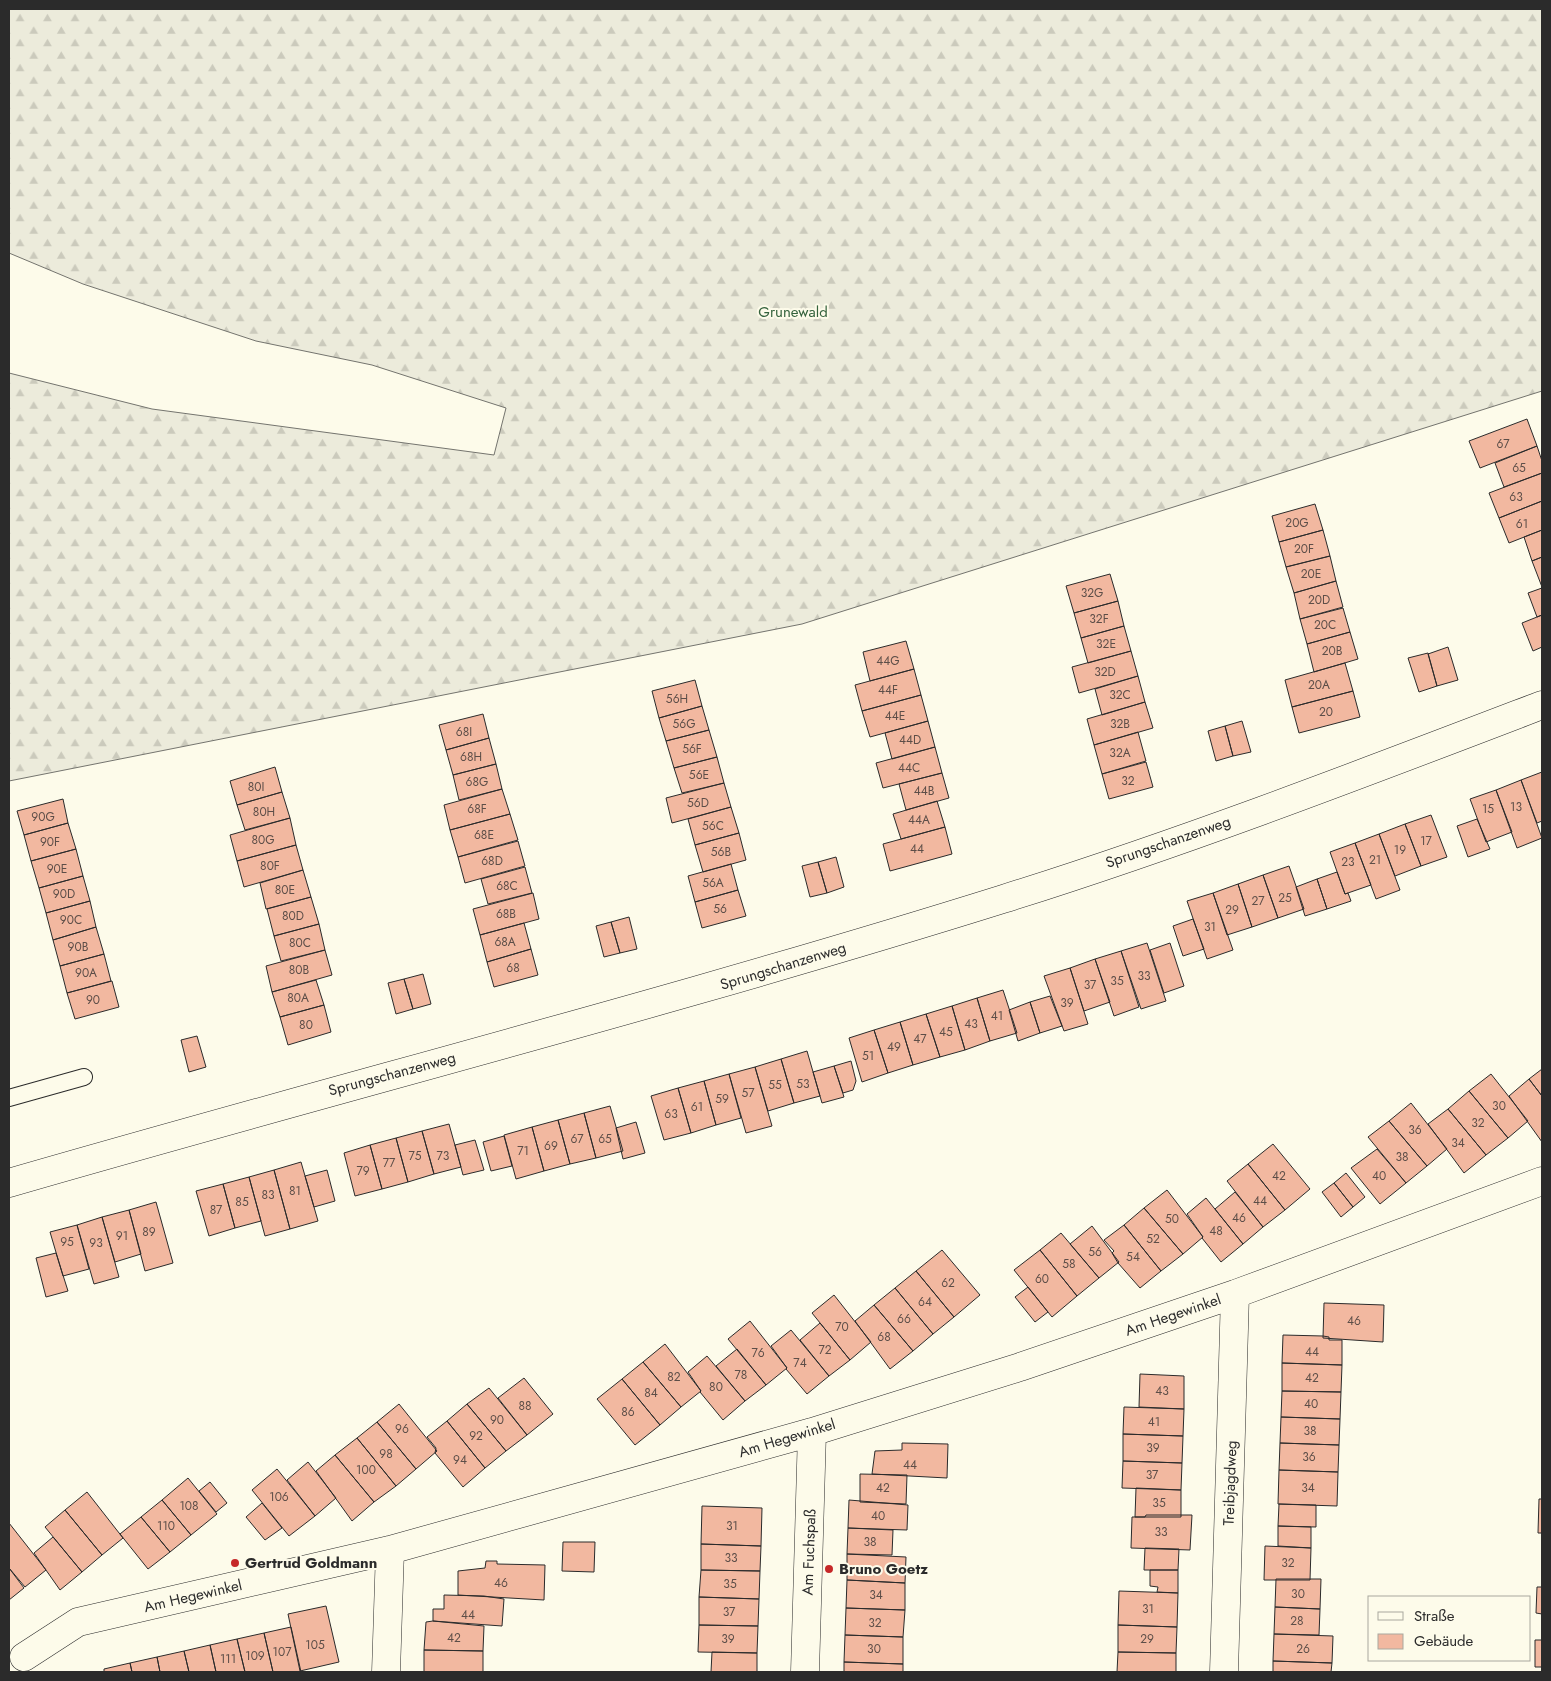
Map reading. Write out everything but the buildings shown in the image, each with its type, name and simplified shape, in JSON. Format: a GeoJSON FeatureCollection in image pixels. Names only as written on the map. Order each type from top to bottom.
{"type":"FeatureCollection","features":[{"type":"Feature","properties":{"kind":"street","name":"Sprungschanzenweg"},"geometry":{"type":"LineString","coordinates":[[9,1183],[230,1119],[714,987],[1006,898],[1310,794],[1542,705]]}},
{"type":"Feature","properties":{"kind":"street","name":"Am Hegewinkel"},"geometry":{"type":"LineString","coordinates":[[24,1657],[78,1622],[390,1550],[812,1432],[1020,1367],[1235,1294],[1542,1181]]}},
{"type":"Feature","properties":{"kind":"street","name":"Treibjagdweg"},"geometry":{"type":"LineString","coordinates":[[1224,1672],[1235,1294]]}},
{"type":"Feature","properties":{"kind":"street","name":"Am Fuchspaß"},"geometry":{"type":"LineString","coordinates":[[805,1672],[812,1432]]}},
{"type":"Feature","properties":{"kind":"street"},"geometry":{"type":"LineString","coordinates":[[386,1672],[390,1550]]}},
{"type":"Feature","properties":{"kind":"lane"},"geometry":{"type":"LineString","coordinates":[[9,1098],[84,1077]]}},
{"type":"Feature","properties":{"kind":"green space","name":"Grunewald"},"geometry":{"type":"Polygon","coordinates":[[[9,9],[1542,9],[1542,391],[802,624],[9,781],[9,373],[152,409],[494,455],[506,408],[372,365],[256,341],[83,284],[9,253],[9,9]]]}},
{"type":"Feature","properties":{"kind":"place","name":"Gertrud Goldmann"},"geometry":{"type":"Point","coordinates":[235,1563]}},
{"type":"Feature","properties":{"kind":"place","name":"Bruno Goetz"},"geometry":{"type":"Point","coordinates":[829,1569]}}]}
